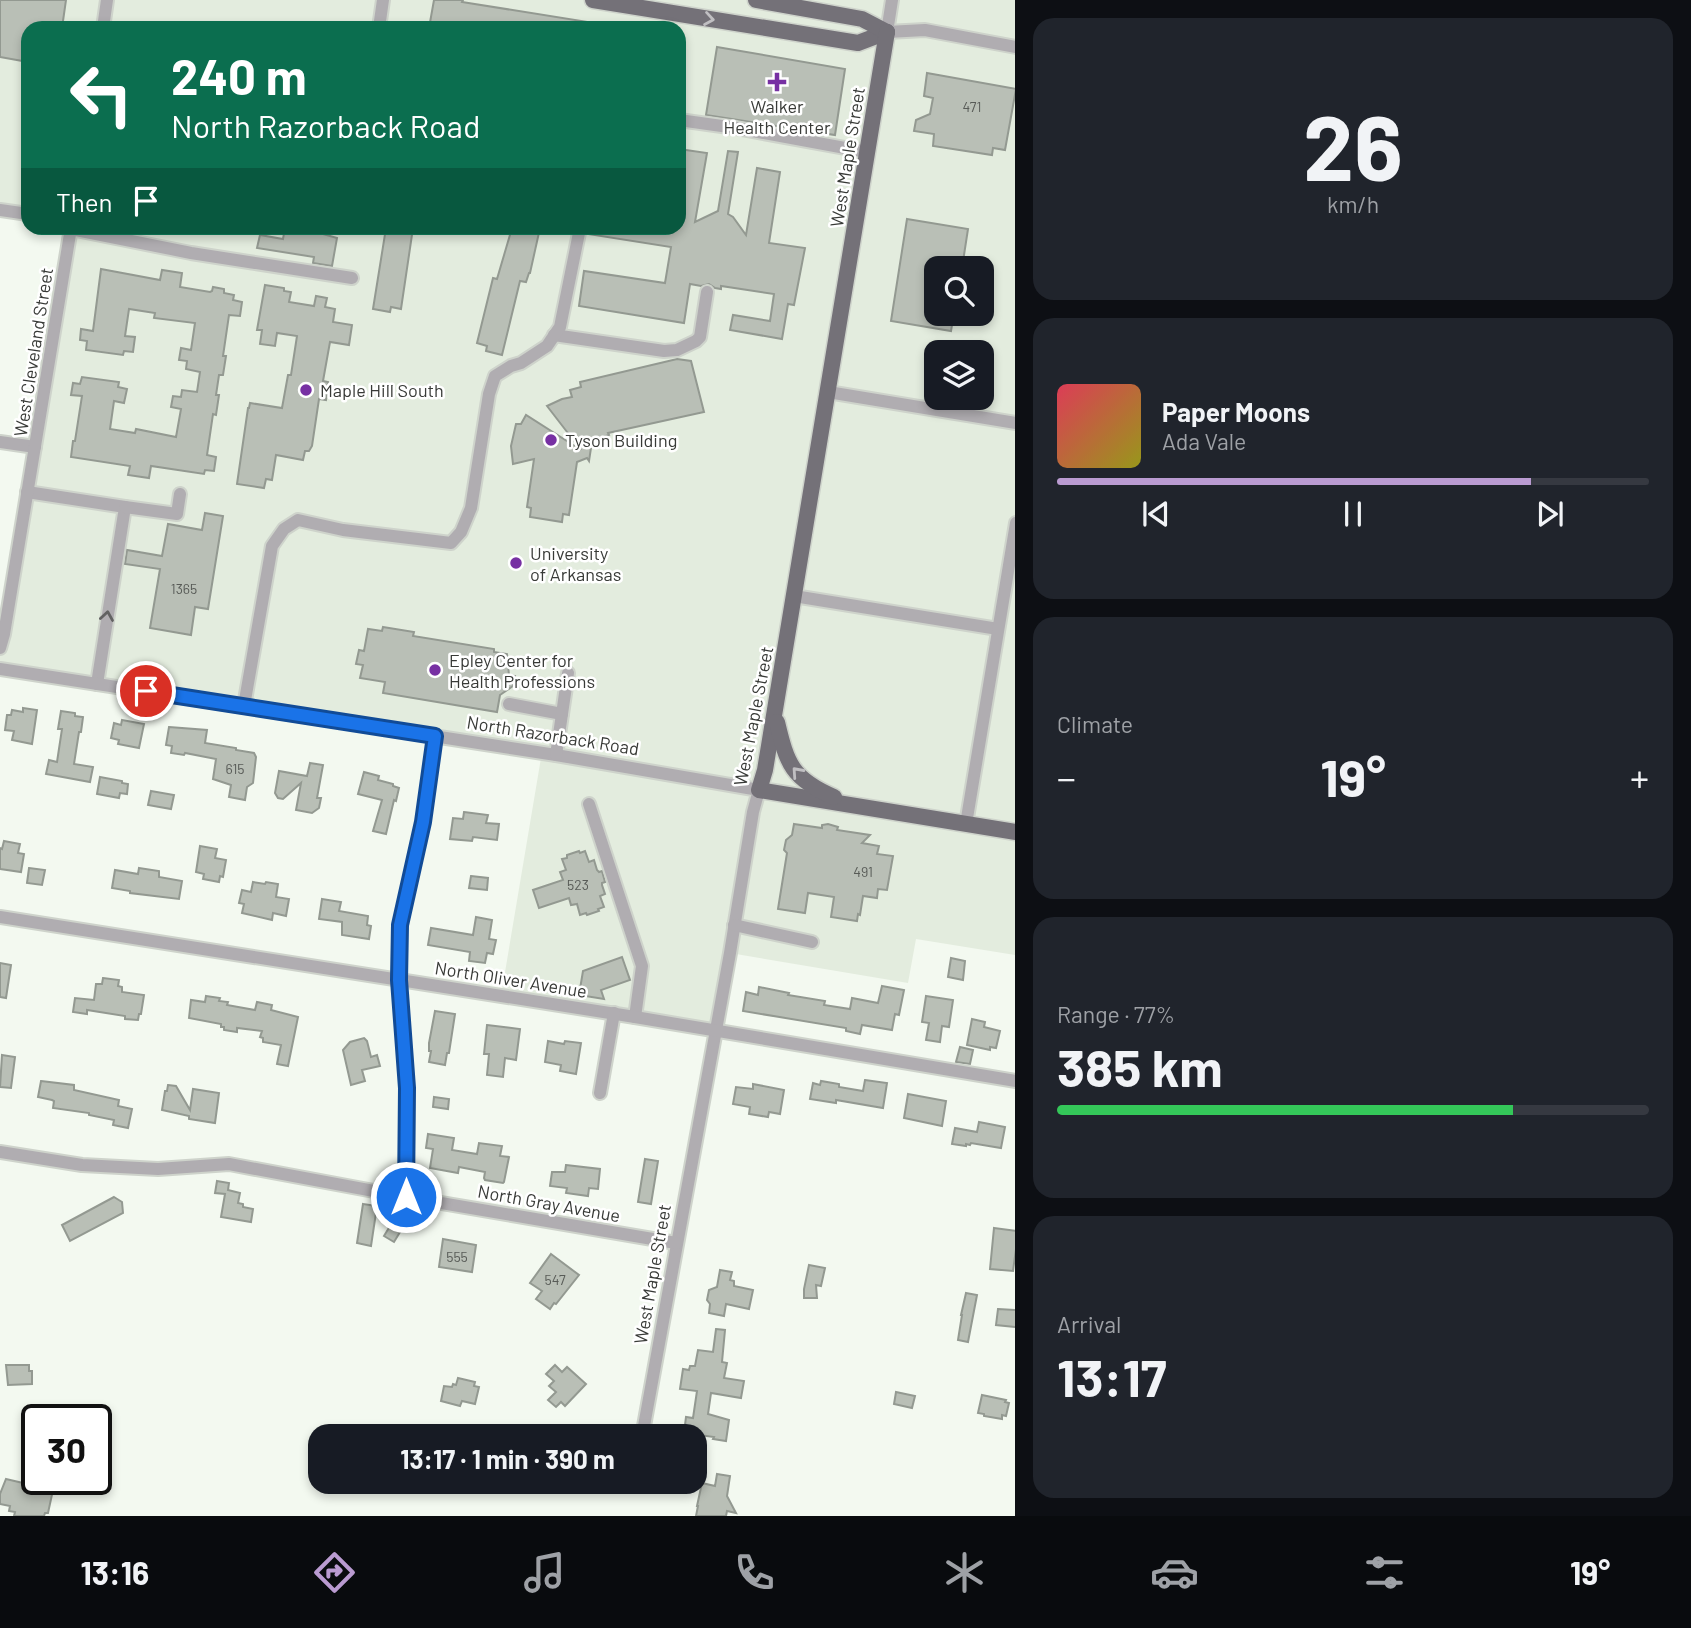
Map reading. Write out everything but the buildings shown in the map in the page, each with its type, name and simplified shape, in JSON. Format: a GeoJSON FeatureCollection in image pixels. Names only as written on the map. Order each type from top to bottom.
{"type":"FeatureCollection","features":[{"type":"Feature","properties":{"kind":"main road"},"geometry":{"type":"LineString","coordinates":[[593,0],[858,43],[887,32]]}},
{"type":"Feature","properties":{"kind":"main road"},"geometry":{"type":"LineString","coordinates":[[756,0],[862,19],[887,32]]}},
{"type":"Feature","properties":{"kind":"main road","name":"West Maple Street"},"geometry":{"type":"LineString","coordinates":[[760,790],[887,32]]}},
{"type":"Feature","properties":{"kind":"main road"},"geometry":{"type":"LineString","coordinates":[[775,712],[788,763],[803,779],[852,805]]}},
{"type":"Feature","properties":{"kind":"main road","name":"North Razorback Road"},"geometry":{"type":"LineString","coordinates":[[760,790],[1015,832]]}},
{"type":"Feature","properties":{"kind":"street"},"geometry":{"type":"LineString","coordinates":[[104,21],[107,0]]}},
{"type":"Feature","properties":{"kind":"street"},"geometry":{"type":"LineString","coordinates":[[380,21],[383,0]]}},
{"type":"Feature","properties":{"kind":"street","name":"West Maple Street"},"geometry":{"type":"LineString","coordinates":[[887,32],[892,0]]}},
{"type":"Feature","properties":{"kind":"street"},"geometry":{"type":"LineString","coordinates":[[887,32],[925,30],[1015,47]]}},
{"type":"Feature","properties":{"kind":"street"},"geometry":{"type":"LineString","coordinates":[[686,121],[867,152]]}},
{"type":"Feature","properties":{"kind":"street"},"geometry":{"type":"LineString","coordinates":[[0,210],[21,213]]}},
{"type":"Feature","properties":{"kind":"street","name":"West Cleveland Street"},"geometry":{"type":"LineString","coordinates":[[0,648],[70,235]]}},
{"type":"Feature","properties":{"kind":"street"},"geometry":{"type":"LineString","coordinates":[[105,235],[191,253],[352,278]]}},
{"type":"Feature","properties":{"kind":"street"},"geometry":{"type":"LineString","coordinates":[[244,706],[272,546],[284,529],[298,520],[342,530],[451,543],[461,532],[471,508],[489,394],[495,376],[547,346],[560,327],[579,235]]}},
{"type":"Feature","properties":{"kind":"street"},"geometry":{"type":"LineString","coordinates":[[554,335],[648,350],[677,350],[700,337],[707,292]]}},
{"type":"Feature","properties":{"kind":"street"},"geometry":{"type":"LineString","coordinates":[[828,391],[1015,423]]}},
{"type":"Feature","properties":{"kind":"street"},"geometry":{"type":"LineString","coordinates":[[0,442],[35,447]]}},
{"type":"Feature","properties":{"kind":"street"},"geometry":{"type":"LineString","coordinates":[[27,492],[177,514],[180,494]]}},
{"type":"Feature","properties":{"kind":"street"},"geometry":{"type":"LineString","coordinates":[[97,684],[125,507]]}},
{"type":"Feature","properties":{"kind":"street"},"geometry":{"type":"LineString","coordinates":[[966,824],[1015,529]]}},
{"type":"Feature","properties":{"kind":"street"},"geometry":{"type":"LineString","coordinates":[[794,596],[998,629]]}},
{"type":"Feature","properties":{"kind":"street","name":"North Razorback Road"},"geometry":{"type":"LineString","coordinates":[[0,669],[556,755],[760,790]]}},
{"type":"Feature","properties":{"kind":"street"},"geometry":{"type":"LineString","coordinates":[[556,755],[568,673]]}},
{"type":"Feature","properties":{"kind":"street"},"geometry":{"type":"LineString","coordinates":[[509,704],[562,714]]}},
{"type":"Feature","properties":{"kind":"street"},"geometry":{"type":"LineString","coordinates":[[406,1197],[407,1088],[399,980],[400,925],[423,822],[435,736]]}},
{"type":"Feature","properties":{"kind":"street","name":"West Maple Street"},"geometry":{"type":"LineString","coordinates":[[644,1424],[753,812],[760,790]]}},
{"type":"Feature","properties":{"kind":"street"},"geometry":{"type":"LineString","coordinates":[[589,804],[642,966],[635,1017]]}},
{"type":"Feature","properties":{"kind":"street","name":"North Oliver Avenue"},"geometry":{"type":"LineString","coordinates":[[0,917],[614,1013],[1015,1081]]}},
{"type":"Feature","properties":{"kind":"street"},"geometry":{"type":"LineString","coordinates":[[734,925],[812,942]]}},
{"type":"Feature","properties":{"kind":"street"},"geometry":{"type":"LineString","coordinates":[[600,1093],[614,1013]]}},
{"type":"Feature","properties":{"kind":"street","name":"North Gray Avenue"},"geometry":{"type":"LineString","coordinates":[[0,1152],[82,1165],[158,1169],[229,1164],[676,1243]]}},
{"type":"Feature","properties":{"kind":"shaded area","name":"University of Arkansas"},"geometry":{"type":"Polygon","coordinates":[[[0,0],[1015,0],[1015,955],[916,939],[908,983],[730,953],[716,1030],[501,996],[542,752],[0,669],[0,648],[70,235],[686,235],[686,21],[21,21],[21,213],[0,210],[0,0]]]}},
{"type":"Feature","properties":{"kind":"place","name":"Walker Health Center"},"geometry":{"type":"Point","coordinates":[777,82]}},
{"type":"Feature","properties":{"kind":"place","name":"Maple Hill South"},"geometry":{"type":"Point","coordinates":[306,390]}},
{"type":"Feature","properties":{"kind":"place","name":"Tyson Building"},"geometry":{"type":"Point","coordinates":[551,440]}},
{"type":"Feature","properties":{"kind":"place","name":"University of Arkansas"},"geometry":{"type":"Point","coordinates":[516,563]}},
{"type":"Feature","properties":{"kind":"place","name":"Epley Center for Health Professions"},"geometry":{"type":"Point","coordinates":[435,670]}},
{"type":"Feature","properties":{"kind":"route"},"geometry":{"type":"LineString","coordinates":[[146,691],[435,736],[423,822],[400,925],[399,980],[407,1088],[406,1197]]}}]}
